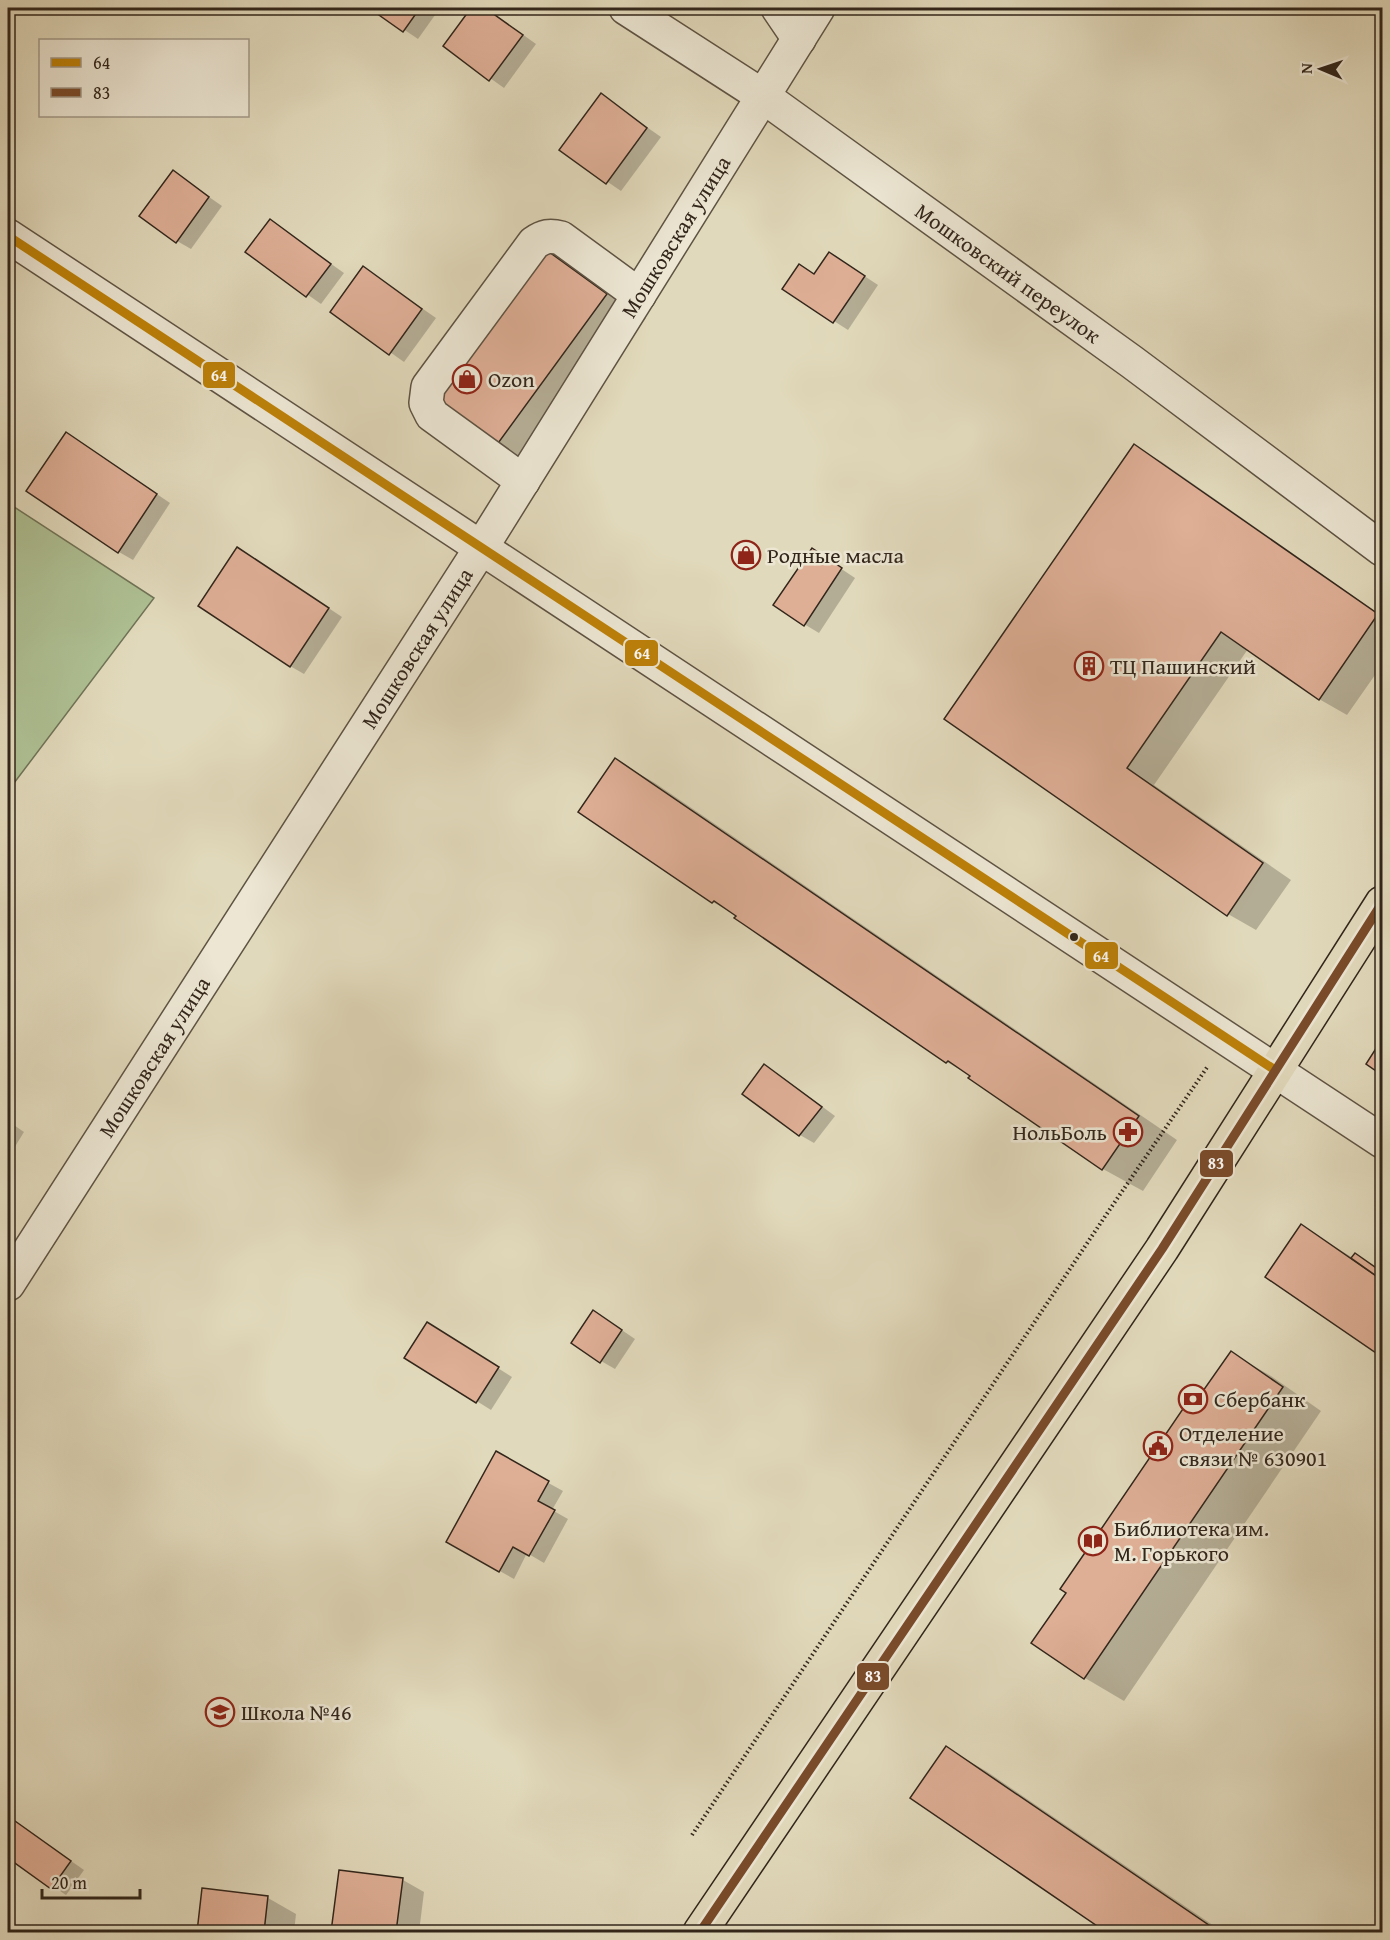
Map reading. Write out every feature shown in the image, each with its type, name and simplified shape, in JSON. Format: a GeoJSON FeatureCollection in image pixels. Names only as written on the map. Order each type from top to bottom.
{"type":"FeatureCollection","features":[{"type":"Feature","properties":{"kind":"main road"},"geometry":{"type":"LineString","coordinates":[[700,1932],[1155,1259],[1383,903]]}},
{"type":"Feature","properties":{"kind":"street","name":"Мошковский переулок"},"geometry":{"type":"LineString","coordinates":[[626,8],[764,97],[1122,355],[1383,549]]}},
{"type":"Feature","properties":{"kind":"street"},"geometry":{"type":"LineString","coordinates":[[778,8],[799,39]]}},
{"type":"Feature","properties":{"kind":"street","name":"Мошковская улица"},"geometry":{"type":"LineString","coordinates":[[8,1284],[523,482],[818,8]]}},
{"type":"Feature","properties":{"kind":"street"},"geometry":{"type":"LineString","coordinates":[[523,482],[432,415],[426,403],[428,387],[534,243],[543,237],[550,235],[561,238],[639,295]]}},
{"type":"Feature","properties":{"kind":"street"},"geometry":{"type":"LineString","coordinates":[[8,236],[1383,1141]]}},
{"type":"Feature","properties":{"kind":"path"},"geometry":{"type":"LineString","coordinates":[[692,1835],[1108,1212],[1227,1038]]}},
{"type":"Feature","properties":{"kind":"green space"},"geometry":{"type":"Polygon","coordinates":[[[8,503],[154,598],[8,791],[8,503]]]}},
{"type":"Feature","properties":{"kind":"building"},"geometry":{"type":"Polygon","coordinates":[[[369,8],[420,8],[403,32],[369,8]]]}},
{"type":"Feature","properties":{"kind":"building"},"geometry":{"type":"Polygon","coordinates":[[[471,8],[485,8],[523,35],[489,81],[443,46],[471,8]]]}},
{"type":"Feature","properties":{"kind":"building"},"geometry":{"type":"Polygon","coordinates":[[[601,93],[647,128],[606,184],[559,150],[601,93]]]}},
{"type":"Feature","properties":{"kind":"building"},"geometry":{"type":"Polygon","coordinates":[[[173,170],[209,197],[176,243],[139,216],[173,170]]]}},
{"type":"Feature","properties":{"kind":"building"},"geometry":{"type":"Polygon","coordinates":[[[270,219],[331,264],[306,297],[245,252],[270,219]]]}},
{"type":"Feature","properties":{"kind":"building"},"geometry":{"type":"Polygon","coordinates":[[[545,249],[607,294],[496,446],[434,400],[545,249]]]}},
{"type":"Feature","properties":{"kind":"building"},"geometry":{"type":"Polygon","coordinates":[[[829,252],[865,276],[833,323],[782,289],[799,264],[814,274],[829,252]]]}},
{"type":"Feature","properties":{"kind":"building"},"geometry":{"type":"Polygon","coordinates":[[[363,266],[422,309],[389,355],[330,312],[363,266]]]}},
{"type":"Feature","properties":{"kind":"building"},"geometry":{"type":"Polygon","coordinates":[[[66,432],[157,494],[118,553],[26,491],[66,432]]]}},
{"type":"Feature","properties":{"kind":"building","name":"ТЦ Пашинский"},"geometry":{"type":"Polygon","coordinates":[[[1134,444],[1378,614],[1319,700],[1221,632],[1127,768],[1263,863],[1227,916],[944,719],[1134,444]]]}},
{"type":"Feature","properties":{"kind":"building"},"geometry":{"type":"Polygon","coordinates":[[[237,547],[329,608],[290,667],[198,606],[237,547]]]}},
{"type":"Feature","properties":{"kind":"building"},"geometry":{"type":"Polygon","coordinates":[[[812,548],[842,568],[804,626],[773,605],[812,548]]]}},
{"type":"Feature","properties":{"kind":"building"},"geometry":{"type":"Polygon","coordinates":[[[615,758],[1139,1116],[1102,1170],[968,1078],[970,1076],[948,1061],[946,1063],[734,918],[736,916],[714,901],[712,903],[578,812],[615,758]]]}},
{"type":"Feature","properties":{"kind":"building"},"geometry":{"type":"Polygon","coordinates":[[[1382,1039],[1382,1075],[1366,1064],[1382,1039]]]}},
{"type":"Feature","properties":{"kind":"building"},"geometry":{"type":"Polygon","coordinates":[[[764,1064],[822,1107],[799,1136],[742,1094],[764,1064]]]}},
{"type":"Feature","properties":{"kind":"building"},"geometry":{"type":"Polygon","coordinates":[[[1301,1224],[1382,1280],[1382,1357],[1265,1277],[1301,1224]]]}},
{"type":"Feature","properties":{"kind":"building"},"geometry":{"type":"Polygon","coordinates":[[[1355,1253],[1382,1272],[1382,1280],[1351,1258],[1355,1253]]]}},
{"type":"Feature","properties":{"kind":"building"},"geometry":{"type":"Polygon","coordinates":[[[593,1310],[622,1330],[600,1363],[571,1343],[593,1310]]]}},
{"type":"Feature","properties":{"kind":"building"},"geometry":{"type":"Polygon","coordinates":[[[427,1322],[499,1367],[476,1403],[404,1358],[427,1322]]]}},
{"type":"Feature","properties":{"kind":"building"},"geometry":{"type":"Polygon","coordinates":[[[1231,1351],[1283,1387],[1084,1679],[1031,1643],[1066,1593],[1060,1589],[1191,1397],[1196,1401],[1231,1351]]]}},
{"type":"Feature","properties":{"kind":"building"},"geometry":{"type":"Polygon","coordinates":[[[496,1451],[549,1481],[538,1501],[555,1510],[529,1556],[513,1547],[499,1572],[446,1542],[496,1451]]]}},
{"type":"Feature","properties":{"kind":"building"},"geometry":{"type":"Polygon","coordinates":[[[946,1746],[1219,1932],[1106,1932],[910,1798],[946,1746]]]}},
{"type":"Feature","properties":{"kind":"building"},"geometry":{"type":"Polygon","coordinates":[[[8,1816],[71,1861],[51,1889],[8,1858],[8,1816]]]}},
{"type":"Feature","properties":{"kind":"building"},"geometry":{"type":"Polygon","coordinates":[[[339,1870],[403,1878],[396,1932],[331,1932],[339,1870]]]}},
{"type":"Feature","properties":{"kind":"building"},"geometry":{"type":"Polygon","coordinates":[[[202,1888],[268,1896],[264,1932],[197,1932],[202,1888]]]}},
{"type":"Feature","properties":{"kind":"transit line","name":"64"},"geometry":{"type":"LineString","coordinates":[[8,236],[1275,1070]]}},
{"type":"Feature","properties":{"kind":"transit line","name":"83"},"geometry":{"type":"LineString","coordinates":[[700,1932],[1162,1249],[1382,903]]}},
{"type":"Feature","properties":{"kind":"place","name":"Ozon"},"geometry":{"type":"Point","coordinates":[467,379]}},
{"type":"Feature","properties":{"kind":"place","name":"Родные масла"},"geometry":{"type":"Point","coordinates":[746,555]}},
{"type":"Feature","properties":{"kind":"place","name":"ТЦ Пашинский"},"geometry":{"type":"Point","coordinates":[1089,666]}},
{"type":"Feature","properties":{"kind":"place","name":"НольБоль"},"geometry":{"type":"Point","coordinates":[1128,1132]}},
{"type":"Feature","properties":{"kind":"place","name":"Сбербанк"},"geometry":{"type":"Point","coordinates":[1193,1399]}},
{"type":"Feature","properties":{"kind":"place","name":"Отделение связи № 630901"},"geometry":{"type":"Point","coordinates":[1158,1446]}},
{"type":"Feature","properties":{"kind":"place","name":"Библиотека им. М. Горького"},"geometry":{"type":"Point","coordinates":[1093,1541]}},
{"type":"Feature","properties":{"kind":"place","name":"Школа №46"},"geometry":{"type":"Point","coordinates":[220,1712]}}]}
